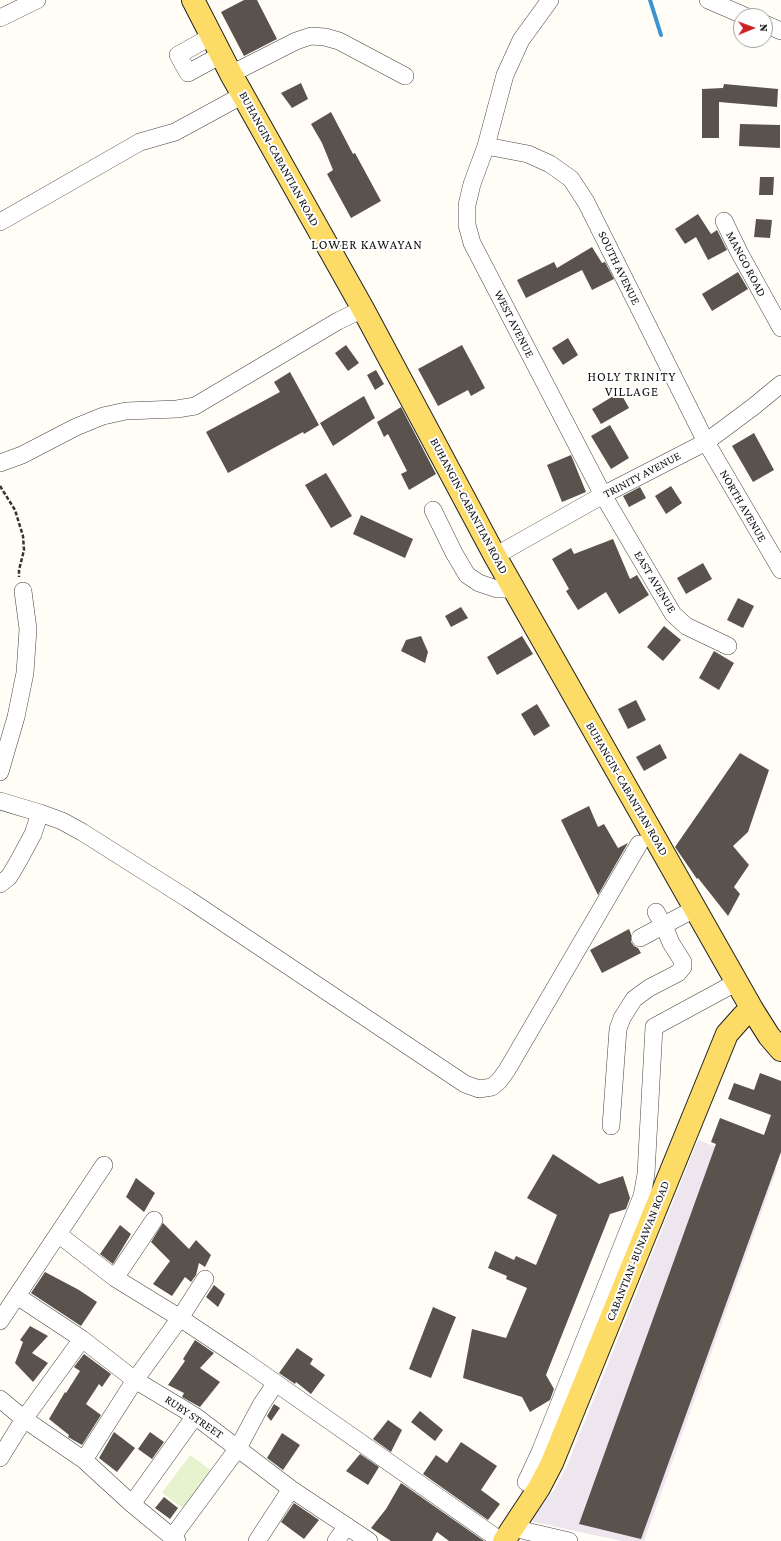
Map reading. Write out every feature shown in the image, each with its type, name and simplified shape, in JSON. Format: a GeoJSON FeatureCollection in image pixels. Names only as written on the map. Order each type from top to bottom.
{"type":"FeatureCollection","features":[{"type":"Feature","properties":{"kind":"main road","name":"BUHANGIN-CABANTIAN ROAD"},"geometry":{"type":"LineString","coordinates":[[199,2],[216,46],[363,309],[495,556],[752,1009]]}},
{"type":"Feature","properties":{"kind":"main road"},"geometry":{"type":"LineString","coordinates":[[752,1009],[769,1036],[781,1050]]}},
{"type":"Feature","properties":{"kind":"main road","name":"CABANTIAN-BUNAWAN ROAD"},"geometry":{"type":"LineString","coordinates":[[506,1537],[538,1488],[554,1457],[724,1041],[734,1024],[752,1009]]}},
{"type":"Feature","properties":{"kind":"street"},"geometry":{"type":"LineString","coordinates":[[0,18],[37,0]]}},
{"type":"Feature","properties":{"kind":"street","name":"WEST AVENUE"},"geometry":{"type":"LineString","coordinates":[[550,0],[521,40],[506,76],[486,146],[472,184],[467,205],[467,225],[472,243],[603,495]]}},
{"type":"Feature","properties":{"kind":"street"},"geometry":{"type":"LineString","coordinates":[[708,0],[733,11]]}},
{"type":"Feature","properties":{"kind":"street"},"geometry":{"type":"LineString","coordinates":[[231,74],[296,41],[311,36],[325,37],[339,41],[404,76]]}},
{"type":"Feature","properties":{"kind":"street"},"geometry":{"type":"LineString","coordinates":[[0,222],[140,142],[175,132],[243,95]]}},
{"type":"Feature","properties":{"kind":"street","name":"SOUTH AVENUE"},"geometry":{"type":"LineString","coordinates":[[486,146],[528,154],[550,164],[571,179],[586,202],[706,442]]}},
{"type":"Feature","properties":{"kind":"street","name":"MANGO ROAD"},"geometry":{"type":"LineString","coordinates":[[724,221],[738,252],[781,328]]}},
{"type":"Feature","properties":{"kind":"street"},"geometry":{"type":"LineString","coordinates":[[0,463],[22,455],[76,427],[103,416],[126,411],[177,409],[195,406],[338,321],[363,309]]}},
{"type":"Feature","properties":{"kind":"street","name":"TRINITY AVENUE"},"geometry":{"type":"LineString","coordinates":[[495,556],[603,495],[706,442],[753,408],[781,385]]}},
{"type":"Feature","properties":{"kind":"street","name":"NORTH AVENUE"},"geometry":{"type":"LineString","coordinates":[[706,442],[781,570]]}},
{"type":"Feature","properties":{"kind":"street","name":"EAST AVENUE"},"geometry":{"type":"LineString","coordinates":[[603,495],[673,614],[686,626],[728,646]]}},
{"type":"Feature","properties":{"kind":"street"},"geometry":{"type":"LineString","coordinates":[[434,510],[454,553],[468,575],[479,583],[497,590],[514,589]]}},
{"type":"Feature","properties":{"kind":"street"},"geometry":{"type":"LineString","coordinates":[[0,772],[16,717],[25,673],[28,629],[23,591]]}},
{"type":"Feature","properties":{"kind":"street"},"geometry":{"type":"LineString","coordinates":[[0,801],[40,813],[82,832],[215,917],[465,1084],[479,1089],[492,1087],[503,1076],[639,844]]}},
{"type":"Feature","properties":{"kind":"street"},"geometry":{"type":"LineString","coordinates":[[0,884],[9,877],[19,860],[33,834],[40,813]]}},
{"type":"Feature","properties":{"kind":"street"},"geometry":{"type":"LineString","coordinates":[[640,938],[660,919],[696,908]]}},
{"type":"Feature","properties":{"kind":"street"},"geometry":{"type":"LineString","coordinates":[[611,1126],[618,1028],[622,1018],[634,999],[649,988],[678,973],[683,968],[683,962],[671,943],[660,919]]}},
{"type":"Feature","properties":{"kind":"street"},"geometry":{"type":"LineString","coordinates":[[538,1488],[526,1482],[546,1438],[644,1190],[654,1027],[737,982]]}},
{"type":"Feature","properties":{"kind":"street"},"geometry":{"type":"LineString","coordinates":[[0,1320],[104,1165]]}},
{"type":"Feature","properties":{"kind":"street"},"geometry":{"type":"LineString","coordinates":[[116,1278],[154,1220]]}},
{"type":"Feature","properties":{"kind":"street"},"geometry":{"type":"LineString","coordinates":[[58,1234],[116,1278],[180,1318],[275,1384],[506,1537],[569,1541]]}},
{"type":"Feature","properties":{"kind":"street"},"geometry":{"type":"LineString","coordinates":[[84,1460],[135,1380],[180,1318],[205,1279]]}},
{"type":"Feature","properties":{"kind":"street","name":"RUBY STREET"},"geometry":{"type":"LineString","coordinates":[[17,1296],[82,1339],[135,1380],[195,1416],[291,1489],[369,1541]]}},
{"type":"Feature","properties":{"kind":"street"},"geometry":{"type":"LineString","coordinates":[[0,1458],[24,1419],[82,1339]]}},
{"type":"Feature","properties":{"kind":"street"},"geometry":{"type":"LineString","coordinates":[[0,1399],[24,1419],[84,1460],[132,1504],[175,1538],[238,1448],[261,1405],[275,1384]]}},
{"type":"Feature","properties":{"kind":"street"},"geometry":{"type":"LineString","coordinates":[[132,1504],[195,1416]]}},
{"type":"Feature","properties":{"kind":"street"},"geometry":{"type":"LineString","coordinates":[[257,1541],[291,1489]]}},
{"type":"Feature","properties":{"kind":"street"},"geometry":{"type":"LineString","coordinates":[[336,1541],[347,1526]]}},
{"type":"Feature","properties":{"kind":"path"},"geometry":{"type":"LineString","coordinates":[[0,486],[15,510],[23,536],[24,550],[19,576],[23,591]]}},
{"type":"Feature","properties":{"kind":"shaded area"},"geometry":{"type":"Polygon","coordinates":[[[698,1140],[777,1169],[644,1541],[622,1541],[529,1521],[554,1490],[566,1468],[698,1140]]]}},
{"type":"Feature","properties":{"kind":"green space"},"geometry":{"type":"Polygon","coordinates":[[[190,1455],[212,1471],[184,1509],[162,1493],[190,1455]]]}},
{"type":"Feature","properties":{"kind":"building"},"geometry":{"type":"Polygon","coordinates":[[[244,0],[257,0],[277,39],[244,56],[221,12],[244,0]]]}},
{"type":"Feature","properties":{"kind":"building"},"geometry":{"type":"Polygon","coordinates":[[[301,83],[308,99],[292,108],[281,93],[301,83]]]}},
{"type":"Feature","properties":{"kind":"building"},"geometry":{"type":"Polygon","coordinates":[[[724,84],[778,89],[777,107],[719,102],[719,138],[702,138],[702,89],[723,88],[724,84]]]}},
{"type":"Feature","properties":{"kind":"building"},"geometry":{"type":"Polygon","coordinates":[[[331,112],[353,154],[355,153],[381,201],[351,218],[327,174],[333,170],[322,143],[311,124],[331,112]]]}},
{"type":"Feature","properties":{"kind":"building"},"geometry":{"type":"Polygon","coordinates":[[[740,124],[780,125],[780,148],[739,146],[740,124]]]}},
{"type":"Feature","properties":{"kind":"building"},"geometry":{"type":"Polygon","coordinates":[[[760,177],[774,177],[773,195],[759,195],[760,177]]]}},
{"type":"Feature","properties":{"kind":"building"},"geometry":{"type":"Polygon","coordinates":[[[698,214],[711,234],[717,230],[727,250],[708,260],[696,237],[685,244],[675,229],[698,214]]]}},
{"type":"Feature","properties":{"kind":"building"},"geometry":{"type":"Polygon","coordinates":[[[756,219],[772,220],[770,238],[754,237],[756,219]]]}},
{"type":"Feature","properties":{"kind":"building"},"geometry":{"type":"Polygon","coordinates":[[[592,247],[602,263],[605,262],[614,279],[592,290],[582,270],[526,298],[517,280],[554,262],[557,268],[592,247]]]}},
{"type":"Feature","properties":{"kind":"building"},"geometry":{"type":"Polygon","coordinates":[[[738,272],[748,289],[712,311],[702,294],[738,272]]]}},
{"type":"Feature","properties":{"kind":"building"},"geometry":{"type":"Polygon","coordinates":[[[568,338],[578,355],[563,365],[552,348],[568,338]]]}},
{"type":"Feature","properties":{"kind":"building"},"geometry":{"type":"Polygon","coordinates":[[[346,345],[359,363],[348,371],[335,353],[346,345]]]}},
{"type":"Feature","properties":{"kind":"building"},"geometry":{"type":"Polygon","coordinates":[[[462,345],[485,388],[471,396],[468,390],[438,406],[418,369],[462,345]]]}},
{"type":"Feature","properties":{"kind":"building"},"geometry":{"type":"Polygon","coordinates":[[[376,370],[384,384],[375,390],[367,375],[376,370]]]}},
{"type":"Feature","properties":{"kind":"building"},"geometry":{"type":"Polygon","coordinates":[[[290,372],[319,425],[304,434],[303,432],[228,473],[206,432],[280,392],[274,382],[290,372]]]}},
{"type":"Feature","properties":{"kind":"building"},"geometry":{"type":"Polygon","coordinates":[[[620,392],[629,408],[601,424],[592,409],[620,392]]]}},
{"type":"Feature","properties":{"kind":"building"},"geometry":{"type":"Polygon","coordinates":[[[364,396],[375,418],[333,446],[320,423],[364,396]]]}},
{"type":"Feature","properties":{"kind":"building"},"geometry":{"type":"Polygon","coordinates":[[[401,407],[436,474],[409,490],[401,474],[407,471],[388,434],[384,437],[377,422],[401,407]]]}},
{"type":"Feature","properties":{"kind":"building"},"geometry":{"type":"Polygon","coordinates":[[[610,425],[629,458],[611,469],[591,436],[610,425]]]}},
{"type":"Feature","properties":{"kind":"building"},"geometry":{"type":"Polygon","coordinates":[[[754,433],[774,470],[753,482],[732,446],[754,433]]]}},
{"type":"Feature","properties":{"kind":"building"},"geometry":{"type":"Polygon","coordinates":[[[571,455],[586,492],[562,502],[547,465],[571,455]]]}},
{"type":"Feature","properties":{"kind":"building"},"geometry":{"type":"Polygon","coordinates":[[[326,473],[352,516],[331,528],[305,485],[326,473]]]}},
{"type":"Feature","properties":{"kind":"building"},"geometry":{"type":"Polygon","coordinates":[[[671,486],[682,503],[666,514],[655,496],[671,486]]]}},
{"type":"Feature","properties":{"kind":"building"},"geometry":{"type":"Polygon","coordinates":[[[640,487],[646,498],[629,507],[623,496],[640,487]]]}},
{"type":"Feature","properties":{"kind":"building"},"geometry":{"type":"Polygon","coordinates":[[[361,515],[413,539],[405,558],[353,534],[361,515]]]}},
{"type":"Feature","properties":{"kind":"building"},"geometry":{"type":"Polygon","coordinates":[[[613,539],[630,579],[637,575],[649,595],[619,614],[606,592],[578,610],[566,591],[569,589],[552,559],[571,548],[574,554],[613,539]]]}},
{"type":"Feature","properties":{"kind":"building"},"geometry":{"type":"Polygon","coordinates":[[[703,563],[712,579],[686,594],[677,578],[703,563]]]}},
{"type":"Feature","properties":{"kind":"building"},"geometry":{"type":"Polygon","coordinates":[[[738,598],[754,606],[743,628],[727,620],[738,598]]]}},
{"type":"Feature","properties":{"kind":"building"},"geometry":{"type":"Polygon","coordinates":[[[461,607],[468,618],[451,627],[445,616],[461,607]]]}},
{"type":"Feature","properties":{"kind":"building"},"geometry":{"type":"Polygon","coordinates":[[[664,626],[681,640],[663,661],[647,647],[664,626]]]}},
{"type":"Feature","properties":{"kind":"building"},"geometry":{"type":"Polygon","coordinates":[[[421,636],[428,652],[425,663],[401,651],[406,640],[421,636]]]}},
{"type":"Feature","properties":{"kind":"building"},"geometry":{"type":"Polygon","coordinates":[[[522,636],[533,654],[497,675],[487,657],[522,636]]]}},
{"type":"Feature","properties":{"kind":"building"},"geometry":{"type":"Polygon","coordinates":[[[714,651],[734,663],[719,690],[699,678],[714,651]]]}},
{"type":"Feature","properties":{"kind":"building"},"geometry":{"type":"Polygon","coordinates":[[[636,700],[646,720],[628,729],[618,709],[636,700]]]}},
{"type":"Feature","properties":{"kind":"building"},"geometry":{"type":"Polygon","coordinates":[[[537,704],[550,726],[534,736],[521,714],[537,704]]]}},
{"type":"Feature","properties":{"kind":"building"},"geometry":{"type":"Polygon","coordinates":[[[660,744],[667,758],[644,771],[636,757],[660,744]]]}},
{"type":"Feature","properties":{"kind":"building"},"geometry":{"type":"Polygon","coordinates":[[[740,753],[769,770],[748,832],[733,846],[749,865],[734,887],[740,894],[728,916],[698,878],[697,879],[675,847],[740,753]]]}},
{"type":"Feature","properties":{"kind":"building"},"geometry":{"type":"Polygon","coordinates":[[[589,806],[598,827],[604,824],[618,848],[628,843],[598,895],[561,820],[589,806]]]}},
{"type":"Feature","properties":{"kind":"building"},"geometry":{"type":"Polygon","coordinates":[[[629,929],[631,934],[631,942],[641,953],[602,973],[590,950],[629,929]]]}},
{"type":"Feature","properties":{"kind":"building"},"geometry":{"type":"Polygon","coordinates":[[[760,1073],[781,1081],[781,1152],[641,1539],[579,1524],[716,1144],[711,1142],[720,1118],[764,1135],[771,1115],[728,1099],[734,1083],[754,1090],[760,1073]]]}},
{"type":"Feature","properties":{"kind":"building"},"geometry":{"type":"Polygon","coordinates":[[[553,1154],[599,1184],[623,1176],[630,1198],[626,1209],[610,1214],[546,1375],[554,1389],[550,1400],[530,1412],[522,1397],[463,1378],[472,1329],[506,1338],[527,1288],[506,1279],[507,1276],[488,1268],[495,1251],[514,1260],[516,1256],[536,1265],[557,1215],[527,1198],[553,1154]]]}},
{"type":"Feature","properties":{"kind":"building"},"geometry":{"type":"Polygon","coordinates":[[[136,1178],[155,1193],[144,1212],[126,1197],[136,1178]]]}},
{"type":"Feature","properties":{"kind":"building"},"geometry":{"type":"Polygon","coordinates":[[[163,1223],[189,1249],[196,1240],[211,1255],[205,1267],[199,1263],[196,1275],[191,1282],[185,1277],[172,1296],[153,1284],[170,1261],[151,1242],[163,1223]]]}},
{"type":"Feature","properties":{"kind":"building"},"geometry":{"type":"Polygon","coordinates":[[[120,1225],[131,1234],[113,1264],[100,1254],[120,1225]]]}},
{"type":"Feature","properties":{"kind":"building"},"geometry":{"type":"Polygon","coordinates":[[[45,1272],[79,1290],[97,1302],[81,1326],[31,1293],[45,1272]]]}},
{"type":"Feature","properties":{"kind":"building"},"geometry":{"type":"Polygon","coordinates":[[[214,1285],[225,1294],[218,1307],[206,1297],[214,1285]]]}},
{"type":"Feature","properties":{"kind":"building"},"geometry":{"type":"Polygon","coordinates":[[[433,1307],[456,1317],[431,1378],[409,1369],[433,1307]]]}},
{"type":"Feature","properties":{"kind":"building"},"geometry":{"type":"Polygon","coordinates":[[[30,1326],[48,1336],[32,1353],[48,1363],[33,1382],[15,1363],[23,1342],[20,1340],[30,1326]]]}},
{"type":"Feature","properties":{"kind":"building"},"geometry":{"type":"Polygon","coordinates":[[[195,1340],[214,1353],[200,1368],[220,1382],[200,1407],[182,1397],[184,1393],[168,1385],[185,1361],[183,1359],[195,1340]]]}},
{"type":"Feature","properties":{"kind":"building"},"geometry":{"type":"Polygon","coordinates":[[[297,1348],[313,1359],[310,1364],[325,1375],[311,1394],[296,1382],[295,1384],[279,1373],[297,1348]]]}},
{"type":"Feature","properties":{"kind":"building"},"geometry":{"type":"Polygon","coordinates":[[[84,1354],[111,1374],[102,1387],[99,1384],[86,1404],[101,1415],[82,1445],[68,1437],[69,1435],[49,1419],[65,1392],[66,1393],[80,1371],[74,1367],[84,1354]]]}},
{"type":"Feature","properties":{"kind":"building"},"geometry":{"type":"Polygon","coordinates":[[[274,1404],[280,1408],[271,1421],[267,1416],[274,1404]]]}},
{"type":"Feature","properties":{"kind":"building"},"geometry":{"type":"Polygon","coordinates":[[[420,1411],[443,1430],[435,1441],[411,1422],[420,1411]]]}},
{"type":"Feature","properties":{"kind":"building"},"geometry":{"type":"Polygon","coordinates":[[[388,1420],[402,1430],[391,1452],[373,1439],[388,1420]]]}},
{"type":"Feature","properties":{"kind":"building"},"geometry":{"type":"Polygon","coordinates":[[[114,1432],[135,1448],[117,1472],[99,1458],[114,1432]]]}},
{"type":"Feature","properties":{"kind":"building"},"geometry":{"type":"Polygon","coordinates":[[[150,1432],[164,1442],[152,1459],[138,1449],[150,1432]]]}},
{"type":"Feature","properties":{"kind":"building"},"geometry":{"type":"Polygon","coordinates":[[[282,1433],[300,1445],[283,1470],[267,1458],[282,1433]]]}},
{"type":"Feature","properties":{"kind":"building"},"geometry":{"type":"Polygon","coordinates":[[[461,1442],[497,1466],[481,1490],[500,1504],[488,1520],[423,1474],[436,1455],[447,1463],[461,1442]]]}},
{"type":"Feature","properties":{"kind":"building"},"geometry":{"type":"Polygon","coordinates":[[[360,1454],[379,1467],[368,1485],[346,1471],[360,1454]]]}},
{"type":"Feature","properties":{"kind":"building"},"geometry":{"type":"Polygon","coordinates":[[[401,1483],[484,1541],[449,1541],[437,1532],[432,1541],[391,1541],[371,1528],[386,1509],[401,1483]]]}},
{"type":"Feature","properties":{"kind":"building"},"geometry":{"type":"Polygon","coordinates":[[[164,1497],[178,1508],[170,1519],[155,1508],[164,1497]]]}},
{"type":"Feature","properties":{"kind":"building"},"geometry":{"type":"Polygon","coordinates":[[[294,1503],[319,1520],[304,1539],[281,1522],[294,1503]]]}},
{"type":"Feature","properties":{"kind":"waterway"},"geometry":{"type":"LineString","coordinates":[[650,0],[661,35]]}},
{"type":"Feature","properties":{"kind":"district","name":"LOWER KAWAYAN"},"geometry":{"type":"Point","coordinates":[367,245]}},
{"type":"Feature","properties":{"kind":"district","name":"HOLY TRINITY VILLAGE"},"geometry":{"type":"Point","coordinates":[632,384]}}]}
